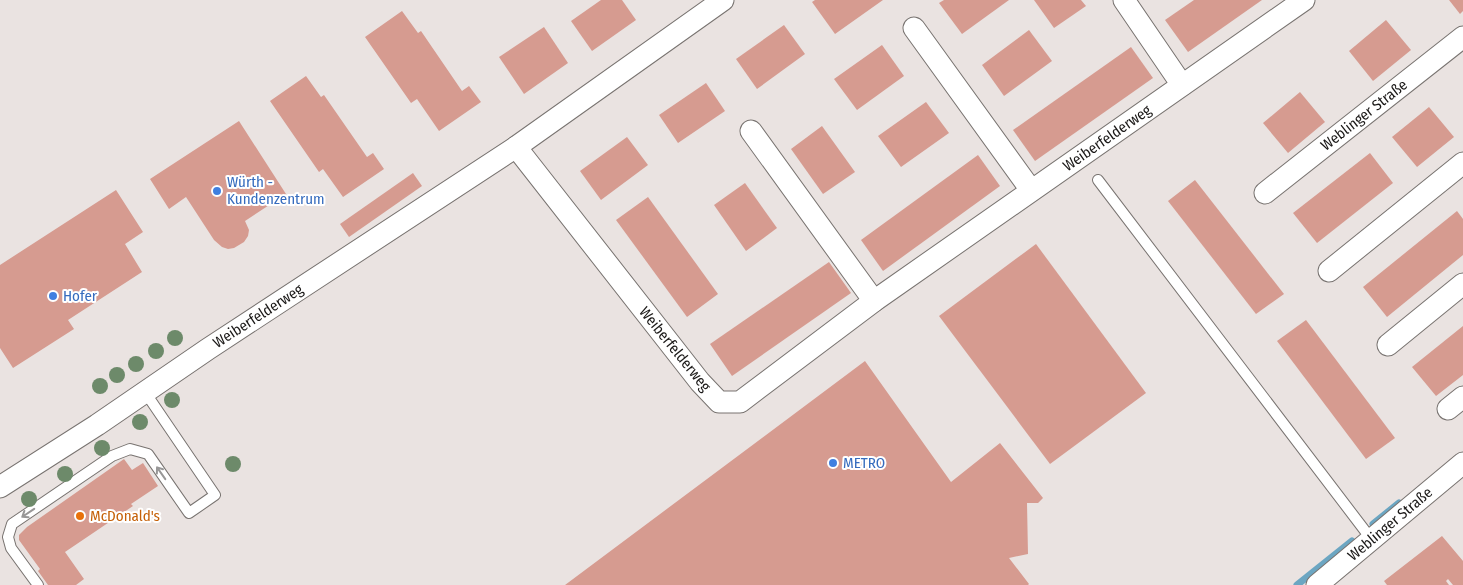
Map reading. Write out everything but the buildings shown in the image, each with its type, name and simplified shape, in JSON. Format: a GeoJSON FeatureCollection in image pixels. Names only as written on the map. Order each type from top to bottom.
{"type":"FeatureCollection","features":[{"type":"Feature","properties":{"kind":"street","name":"Weiberfelderweg"},"geometry":{"type":"LineString","coordinates":[[0,487],[97,425],[208,349],[516,147],[723,0]]}},
{"type":"Feature","properties":{"kind":"street"},"geometry":{"type":"LineString","coordinates":[[1124,0],[1182,85]]}},
{"type":"Feature","properties":{"kind":"street","name":"Weiberfelderweg"},"geometry":{"type":"LineString","coordinates":[[516,147],[700,382],[719,402],[740,402],[874,301],[1304,0]]}},
{"type":"Feature","properties":{"kind":"street"},"geometry":{"type":"LineString","coordinates":[[914,28],[1031,190]]}},
{"type":"Feature","properties":{"kind":"street","name":"Weblinger Straße"},"geometry":{"type":"LineString","coordinates":[[1265,193],[1463,37]]}},
{"type":"Feature","properties":{"kind":"street"},"geometry":{"type":"LineString","coordinates":[[751,131],[874,301]]}},
{"type":"Feature","properties":{"kind":"street"},"geometry":{"type":"LineString","coordinates":[[1329,271],[1463,163]]}},
{"type":"Feature","properties":{"kind":"street"},"geometry":{"type":"LineString","coordinates":[[1388,344],[1463,284]]}},
{"type":"Feature","properties":{"kind":"street","name":"Weblinger Straße"},"geometry":{"type":"LineString","coordinates":[[1324,583],[1463,463]]}},
{"type":"Feature","properties":{"kind":"lane"},"geometry":{"type":"LineString","coordinates":[[1098,180],[1372,540]]}},
{"type":"Feature","properties":{"kind":"lane"},"geometry":{"type":"LineString","coordinates":[[38,585],[11,548],[8,537],[12,524],[112,456],[130,449],[148,454],[189,513],[215,495],[145,392]]}},
{"type":"Feature","properties":{"kind":"waterway"},"geometry":{"type":"LineString","coordinates":[[1373,524],[1399,503]]}},
{"type":"Feature","properties":{"kind":"waterway"},"geometry":{"type":"LineString","coordinates":[[1297,585],[1352,541]]}},
{"type":"Feature","properties":{"kind":"place","name":"Würth - Kundenzentrum"},"geometry":{"type":"Point","coordinates":[217,191]}},
{"type":"Feature","properties":{"kind":"place","name":"Hofer"},"geometry":{"type":"Point","coordinates":[53,296]}},
{"type":"Feature","properties":{"kind":"place","name":"METRO"},"geometry":{"type":"Point","coordinates":[833,463]}},
{"type":"Feature","properties":{"kind":"place","name":"McDonald's"},"geometry":{"type":"Point","coordinates":[80,516]}}]}
